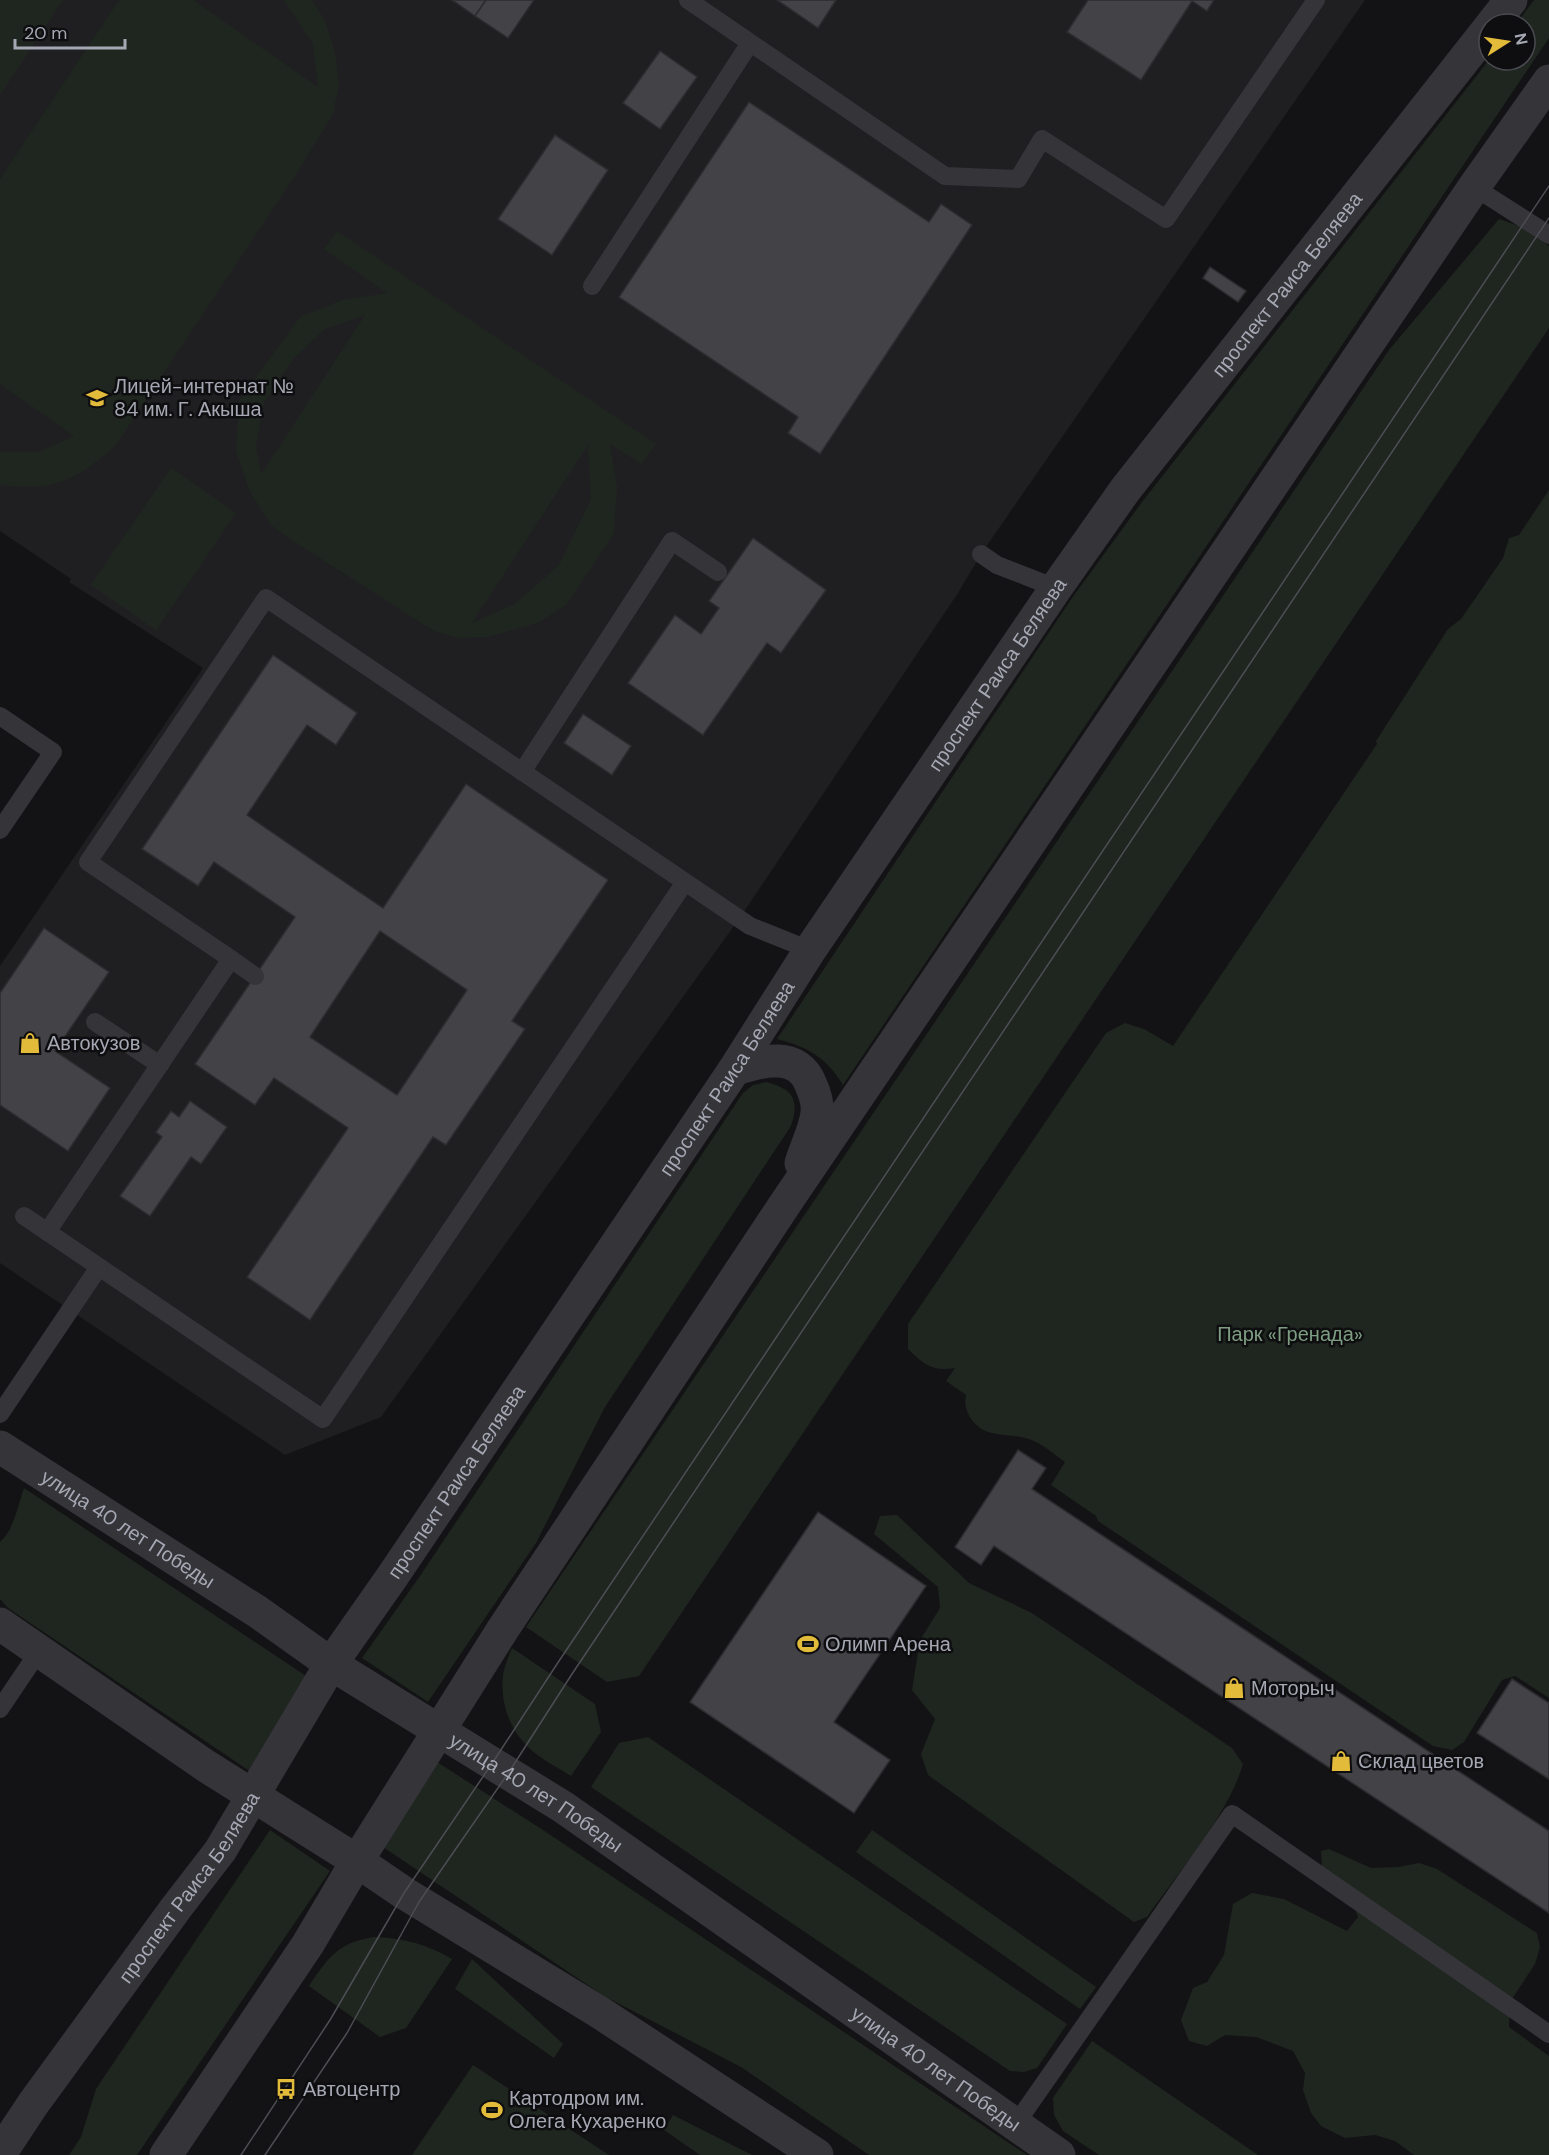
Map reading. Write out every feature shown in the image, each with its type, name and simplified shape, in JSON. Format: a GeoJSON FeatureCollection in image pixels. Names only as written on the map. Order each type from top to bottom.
{"type":"FeatureCollection","features":[{"type":"Feature","properties":{"kind":"street"},"geometry":{"type":"LineString","coordinates":[[1502,12],[1511,0]]}},
{"type":"Feature","properties":{"kind":"street","name":"проспект Раиса Беляева"},"geometry":{"type":"LineString","coordinates":[[0,2154],[47,2085],[220,1851],[331,1664],[734,1070],[810,950],[1056,588],[1125,490],[1477,43]]}},
{"type":"Feature","properties":{"kind":"street"},"geometry":{"type":"LineString","coordinates":[[166,2155],[308,1944],[438,1730],[509,1619],[788,1201],[1474,187],[1549,81]]}},
{"type":"Feature","properties":{"kind":"street"},"geometry":{"type":"LineString","coordinates":[[734,1070],[758,1061],[777,1060],[794,1065],[808,1076],[815,1096],[817,1113],[788,1201]]}},
{"type":"Feature","properties":{"kind":"street","name":"улица 40 лет Победы"},"geometry":{"type":"LineString","coordinates":[[0,1447],[258,1612],[331,1664],[563,1807],[1059,2155]]}},
{"type":"Feature","properties":{"kind":"street"},"geometry":{"type":"LineString","coordinates":[[0,1624],[190,1755],[404,1893],[599,2012],[817,2155]]}},
{"type":"Feature","properties":{"kind":"lane"},"geometry":{"type":"LineString","coordinates":[[688,0],[945,176],[1018,179],[1042,139],[1166,219],[1316,0]]}},
{"type":"Feature","properties":{"kind":"lane"},"geometry":{"type":"LineString","coordinates":[[592,286],[750,43]]}},
{"type":"Feature","properties":{"kind":"lane"},"geometry":{"type":"LineString","coordinates":[[1474,187],[1549,235]]}},
{"type":"Feature","properties":{"kind":"lane"},"geometry":{"type":"LineString","coordinates":[[522,772],[672,542],[718,572]]}},
{"type":"Feature","properties":{"kind":"lane"},"geometry":{"type":"LineString","coordinates":[[981,555],[997,565],[1056,588]]}},
{"type":"Feature","properties":{"kind":"lane"},"geometry":{"type":"LineString","coordinates":[[255,976],[88,862],[266,598],[750,926],[810,950]]}},
{"type":"Feature","properties":{"kind":"lane"},"geometry":{"type":"LineString","coordinates":[[0,716],[53,752],[0,830]]}},
{"type":"Feature","properties":{"kind":"lane"},"geometry":{"type":"LineString","coordinates":[[24,1216],[323,1419],[685,882]]}},
{"type":"Feature","properties":{"kind":"lane"},"geometry":{"type":"LineString","coordinates":[[47,1232],[231,959]]}},
{"type":"Feature","properties":{"kind":"lane"},"geometry":{"type":"LineString","coordinates":[[95,1022],[160,1065]]}},
{"type":"Feature","properties":{"kind":"lane"},"geometry":{"type":"LineString","coordinates":[[0,1413],[99,1267]]}},
{"type":"Feature","properties":{"kind":"lane"},"geometry":{"type":"LineString","coordinates":[[0,1709],[39,1651]]}},
{"type":"Feature","properties":{"kind":"lane"},"geometry":{"type":"LineString","coordinates":[[1015,2125],[1120,1964],[1232,1814],[1549,2034]]}},
{"type":"Feature","properties":{"kind":"shaded area"},"geometry":{"type":"Polygon","coordinates":[[[0,0],[1365,0],[981,554],[958,593],[739,919],[381,1417],[285,1455],[0,1263],[0,966],[203,668],[69,582],[71,579],[0,531],[0,0]]]}},
{"type":"Feature","properties":{"kind":"green space"},"geometry":{"type":"Polygon","coordinates":[[[0,0],[63,0],[0,95],[0,0]]]}},
{"type":"Feature","properties":{"kind":"green space"},"geometry":{"type":"Polygon","coordinates":[[[119,0],[193,0],[318,87],[313,44],[284,0],[312,0],[325,21],[335,52],[339,84],[333,114],[300,168],[116,445],[89,467],[64,480],[37,486],[3,485],[0,484],[0,452],[39,452],[74,436],[0,384],[0,179],[119,0]]]}},
{"type":"Feature","properties":{"kind":"green space"},"geometry":{"type":"Polygon","coordinates":[[[1534,0],[1549,0],[1549,38],[1537,56],[1537,12],[1525,12],[1534,0]]]}},
{"type":"Feature","properties":{"kind":"green space"},"geometry":{"type":"Polygon","coordinates":[[[1480,72],[1526,72],[843,1085],[823,1060],[807,1050],[777,1039],[1072,598],[1142,502],[1480,72]]]}},
{"type":"Feature","properties":{"kind":"green space"},"geometry":{"type":"Polygon","coordinates":[[[1499,219],[1522,227],[1549,246],[1549,328],[639,1676],[607,1682],[526,1627],[1389,350],[1499,219]]]}},
{"type":"Feature","properties":{"kind":"green space"},"geometry":{"type":"Polygon","coordinates":[[[337,231],[656,444],[641,464],[610,444],[617,486],[614,533],[567,604],[538,623],[487,637],[459,638],[434,631],[272,526],[250,492],[236,451],[239,401],[300,317],[342,300],[387,293],[324,249],[337,231]],[[365,315],[325,329],[294,358],[264,403],[256,447],[261,473],[262,473],[365,315]],[[588,445],[472,623],[516,603],[559,565],[591,499],[588,445]]]}},
{"type":"Feature","properties":{"kind":"green space"},"geometry":{"type":"Polygon","coordinates":[[[171,468],[236,513],[156,630],[91,585],[171,468]]]}},
{"type":"Feature","properties":{"kind":"green space","name":"Парк «Гренада»"},"geometry":{"type":"Polygon","coordinates":[[[1549,490],[1549,1698],[1515,1676],[1502,1680],[1464,1742],[1452,1750],[1433,1746],[1098,1521],[1096,1516],[1051,1485],[1065,1462],[1034,1441],[992,1433],[975,1424],[966,1407],[966,1395],[946,1381],[955,1368],[934,1368],[913,1354],[908,1349],[908,1324],[1106,1033],[1125,1023],[1144,1029],[1173,1046],[1377,744],[1376,741],[1448,629],[1461,619],[1503,558],[1509,538],[1519,535],[1549,490]]]}},
{"type":"Feature","properties":{"kind":"green space"},"geometry":{"type":"Polygon","coordinates":[[[766,1082],[783,1088],[792,1097],[795,1109],[791,1126],[605,1407],[536,1543],[428,1702],[362,1658],[420,1576],[743,1093],[753,1085],[766,1082]]]}},
{"type":"Feature","properties":{"kind":"green space"},"geometry":{"type":"Polygon","coordinates":[[[24,1488],[315,1682],[254,1774],[8,1608],[0,1599],[0,1542],[9,1531],[24,1488]]]}},
{"type":"Feature","properties":{"kind":"green space"},"geometry":{"type":"Polygon","coordinates":[[[897,1515],[969,1583],[1032,1613],[1232,1748],[1243,1764],[1236,1783],[1214,1823],[1147,1917],[1134,1922],[928,1775],[921,1754],[935,1719],[912,1690],[920,1640],[940,1608],[938,1587],[874,1534],[880,1516],[897,1515]]]}},
{"type":"Feature","properties":{"kind":"green space"},"geometry":{"type":"Polygon","coordinates":[[[512,1648],[595,1704],[601,1732],[571,1776],[533,1751],[521,1740],[511,1723],[507,1714],[502,1685],[504,1668],[512,1648]]]}},
{"type":"Feature","properties":{"kind":"green space"},"geometry":{"type":"Polygon","coordinates":[[[648,1737],[1067,2024],[1037,2068],[1024,2072],[1010,2071],[591,1787],[619,1743],[648,1737]]]}},
{"type":"Feature","properties":{"kind":"green space"},"geometry":{"type":"Polygon","coordinates":[[[437,1762],[546,1832],[1027,2155],[869,2155],[741,2067],[604,1996],[383,1847],[437,1762]]]}},
{"type":"Feature","properties":{"kind":"green space"},"geometry":{"type":"Polygon","coordinates":[[[270,1830],[330,1871],[137,2155],[69,2155],[81,2137],[96,2089],[270,1830]]]}},
{"type":"Feature","properties":{"kind":"green space"},"geometry":{"type":"Polygon","coordinates":[[[872,1830],[1096,1987],[1080,2009],[856,1852],[872,1830]]]}},
{"type":"Feature","properties":{"kind":"green space"},"geometry":{"type":"Polygon","coordinates":[[[1329,1849],[1371,1868],[1398,1867],[1419,1863],[1437,1869],[1537,1933],[1540,1947],[1535,1964],[1510,2002],[1509,2027],[1549,2056],[1549,2155],[1414,2155],[1395,2141],[1375,2135],[1345,2138],[1321,2126],[1311,2113],[1303,2090],[1305,2073],[1293,2051],[1256,2037],[1225,2035],[1207,2046],[1189,2041],[1181,2020],[1193,1988],[1207,1982],[1224,1955],[1233,1904],[1252,1893],[1284,1899],[1347,1931],[1358,1917],[1353,1904],[1322,1867],[1321,1851],[1329,1849]]]}},
{"type":"Feature","properties":{"kind":"green space"},"geometry":{"type":"Polygon","coordinates":[[[374,1937],[414,1943],[433,1949],[452,1959],[406,2028],[380,2037],[309,1986],[322,1967],[342,1947],[374,1937]]]}},
{"type":"Feature","properties":{"kind":"green space"},"geometry":{"type":"Polygon","coordinates":[[[472,1959],[563,2044],[554,2058],[455,1989],[472,1959]]]}},
{"type":"Feature","properties":{"kind":"green space"},"geometry":{"type":"Polygon","coordinates":[[[1092,2041],[1258,2155],[1099,2155],[1063,2131],[1054,2115],[1053,2098],[1092,2041]]]}},
{"type":"Feature","properties":{"kind":"green space","name":"Картодром им. Олега Кухаренко"},"geometry":{"type":"Polygon","coordinates":[[[473,2065],[609,2155],[412,2155],[473,2065]]]}},
{"type":"Feature","properties":{"kind":"green space"},"geometry":{"type":"Polygon","coordinates":[[[673,2115],[752,2155],[700,2155],[664,2130],[673,2115]]]}},
{"type":"Feature","properties":{"kind":"building"},"geometry":{"type":"Polygon","coordinates":[[[452,0],[486,0],[475,16],[452,0]]]}},
{"type":"Feature","properties":{"kind":"building"},"geometry":{"type":"Polygon","coordinates":[[[486,0],[534,0],[508,38],[475,16],[486,0]]]}},
{"type":"Feature","properties":{"kind":"building"},"geometry":{"type":"Polygon","coordinates":[[[777,0],[836,0],[818,28],[777,0]]]}},
{"type":"Feature","properties":{"kind":"building"},"geometry":{"type":"Polygon","coordinates":[[[1088,0],[1214,0],[1207,11],[1192,1],[1141,80],[1067,32],[1088,0]]]}},
{"type":"Feature","properties":{"kind":"building"},"geometry":{"type":"Polygon","coordinates":[[[660,51],[697,77],[660,129],[623,103],[660,51]]]}},
{"type":"Feature","properties":{"kind":"building"},"geometry":{"type":"Polygon","coordinates":[[[749,102],[929,222],[941,204],[972,225],[820,454],[788,433],[798,417],[619,297],[749,102]]]}},
{"type":"Feature","properties":{"kind":"building"},"geometry":{"type":"Polygon","coordinates":[[[555,135],[608,170],[552,255],[498,219],[555,135]]]}},
{"type":"Feature","properties":{"kind":"building"},"geometry":{"type":"Polygon","coordinates":[[[1210,267],[1246,291],[1238,302],[1203,278],[1210,267]]]}},
{"type":"Feature","properties":{"kind":"building"},"geometry":{"type":"Polygon","coordinates":[[[753,538],[826,590],[781,653],[767,643],[703,735],[628,683],[675,615],[701,634],[719,608],[709,601],[753,538]]]}},
{"type":"Feature","properties":{"kind":"building"},"geometry":{"type":"Polygon","coordinates":[[[273,655],[357,713],[336,745],[307,725],[247,815],[383,908],[466,784],[608,880],[512,1021],[525,1029],[446,1145],[433,1137],[310,1320],[247,1277],[348,1128],[274,1078],[255,1105],[195,1064],[295,917],[214,862],[198,886],[142,849],[273,655]],[[380,931],[310,1037],[397,1095],[467,990],[380,931]]]}},
{"type":"Feature","properties":{"kind":"building"},"geometry":{"type":"Polygon","coordinates":[[[583,714],[631,746],[612,775],[564,743],[583,714]]]}},
{"type":"Feature","properties":{"kind":"building","name":"Автокузов"},"geometry":{"type":"Polygon","coordinates":[[[44,928],[109,972],[55,1051],[110,1088],[68,1151],[0,1105],[0,993],[44,928]]]}},
{"type":"Feature","properties":{"kind":"building"},"geometry":{"type":"Polygon","coordinates":[[[190,1101],[227,1127],[201,1164],[191,1157],[150,1216],[120,1196],[162,1137],[156,1132],[171,1111],[179,1117],[190,1101]]]}},
{"type":"Feature","properties":{"kind":"building"},"geometry":{"type":"Polygon","coordinates":[[[1018,1450],[1046,1468],[1032,1489],[1549,1831],[1549,1913],[994,1546],[981,1565],[955,1547],[1018,1450]]]}},
{"type":"Feature","properties":{"kind":"building","name":"Олимп Арена"},"geometry":{"type":"Polygon","coordinates":[[[818,1512],[926,1586],[834,1722],[890,1760],[854,1813],[690,1702],[818,1512]]]}},
{"type":"Feature","properties":{"kind":"building"},"geometry":{"type":"Polygon","coordinates":[[[1512,1679],[1549,1703],[1549,1779],[1477,1733],[1512,1679]]]}},
{"type":"Feature","properties":{"kind":"tram line"},"geometry":{"type":"LineString","coordinates":[[241,2155],[330,2020],[404,1893],[1549,186]]}},
{"type":"Feature","properties":{"kind":"tram line"},"geometry":{"type":"LineString","coordinates":[[265,2155],[347,2033],[419,1902],[509,1772],[572,1674],[1549,218]]}},
{"type":"Feature","properties":{"kind":"place","name":"Лицей-интернат № 84 им. Г. Акыша"},"geometry":{"type":"Point","coordinates":[97,398]}},
{"type":"Feature","properties":{"kind":"place","name":"Автокузов"},"geometry":{"type":"Point","coordinates":[30,1043]}},
{"type":"Feature","properties":{"kind":"place","name":"Олимп Арена"},"geometry":{"type":"Point","coordinates":[808,1644]}},
{"type":"Feature","properties":{"kind":"place","name":"Моторыч"},"geometry":{"type":"Point","coordinates":[1234,1688]}},
{"type":"Feature","properties":{"kind":"place","name":"Склад цветов"},"geometry":{"type":"Point","coordinates":[1341,1761]}},
{"type":"Feature","properties":{"kind":"place","name":"Автоцентр"},"geometry":{"type":"Point","coordinates":[286,2089]}},
{"type":"Feature","properties":{"kind":"place","name":"Картодром им. Олега Кухаренко"},"geometry":{"type":"Point","coordinates":[492,2110]}}]}
